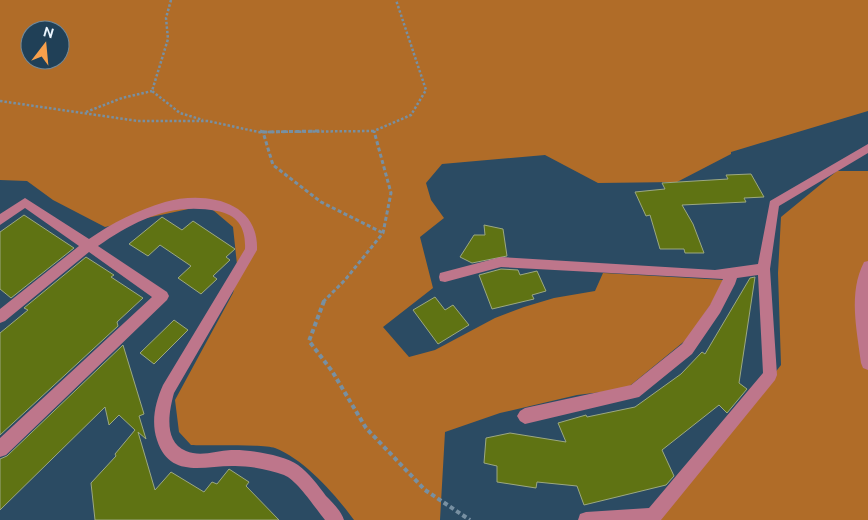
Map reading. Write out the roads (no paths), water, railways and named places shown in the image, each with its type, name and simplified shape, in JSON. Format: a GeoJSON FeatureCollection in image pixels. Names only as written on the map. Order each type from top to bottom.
{"type":"FeatureCollection","features":[{"type":"Feature","properties":{"kind":"street"},"geometry":{"type":"LineString","coordinates":[[586,520],[653,516],[770,375],[764,269],[774,204],[868,148]]}},
{"type":"Feature","properties":{"kind":"street"},"geometry":{"type":"LineString","coordinates":[[0,220],[25,202],[162,296],[0,449]]}},
{"type":"Feature","properties":{"kind":"street"},"geometry":{"type":"LineString","coordinates":[[0,317],[90,245],[152,211],[181,202],[209,203],[237,212],[246,220],[251,230],[251,250],[168,390],[164,400],[161,431],[166,442],[176,454],[190,461],[206,462],[236,458],[292,470],[336,520]]}},
{"type":"Feature","properties":{"kind":"street"},"geometry":{"type":"LineString","coordinates":[[445,277],[501,262],[715,275],[764,269]]}},
{"type":"Feature","properties":{"kind":"street"},"geometry":{"type":"LineString","coordinates":[[868,266],[863,276],[862,311],[868,363]]}},
{"type":"Feature","properties":{"kind":"street"},"geometry":{"type":"LineString","coordinates":[[525,416],[634,392],[687,349],[715,309],[729,284],[731,273]]}}]}
